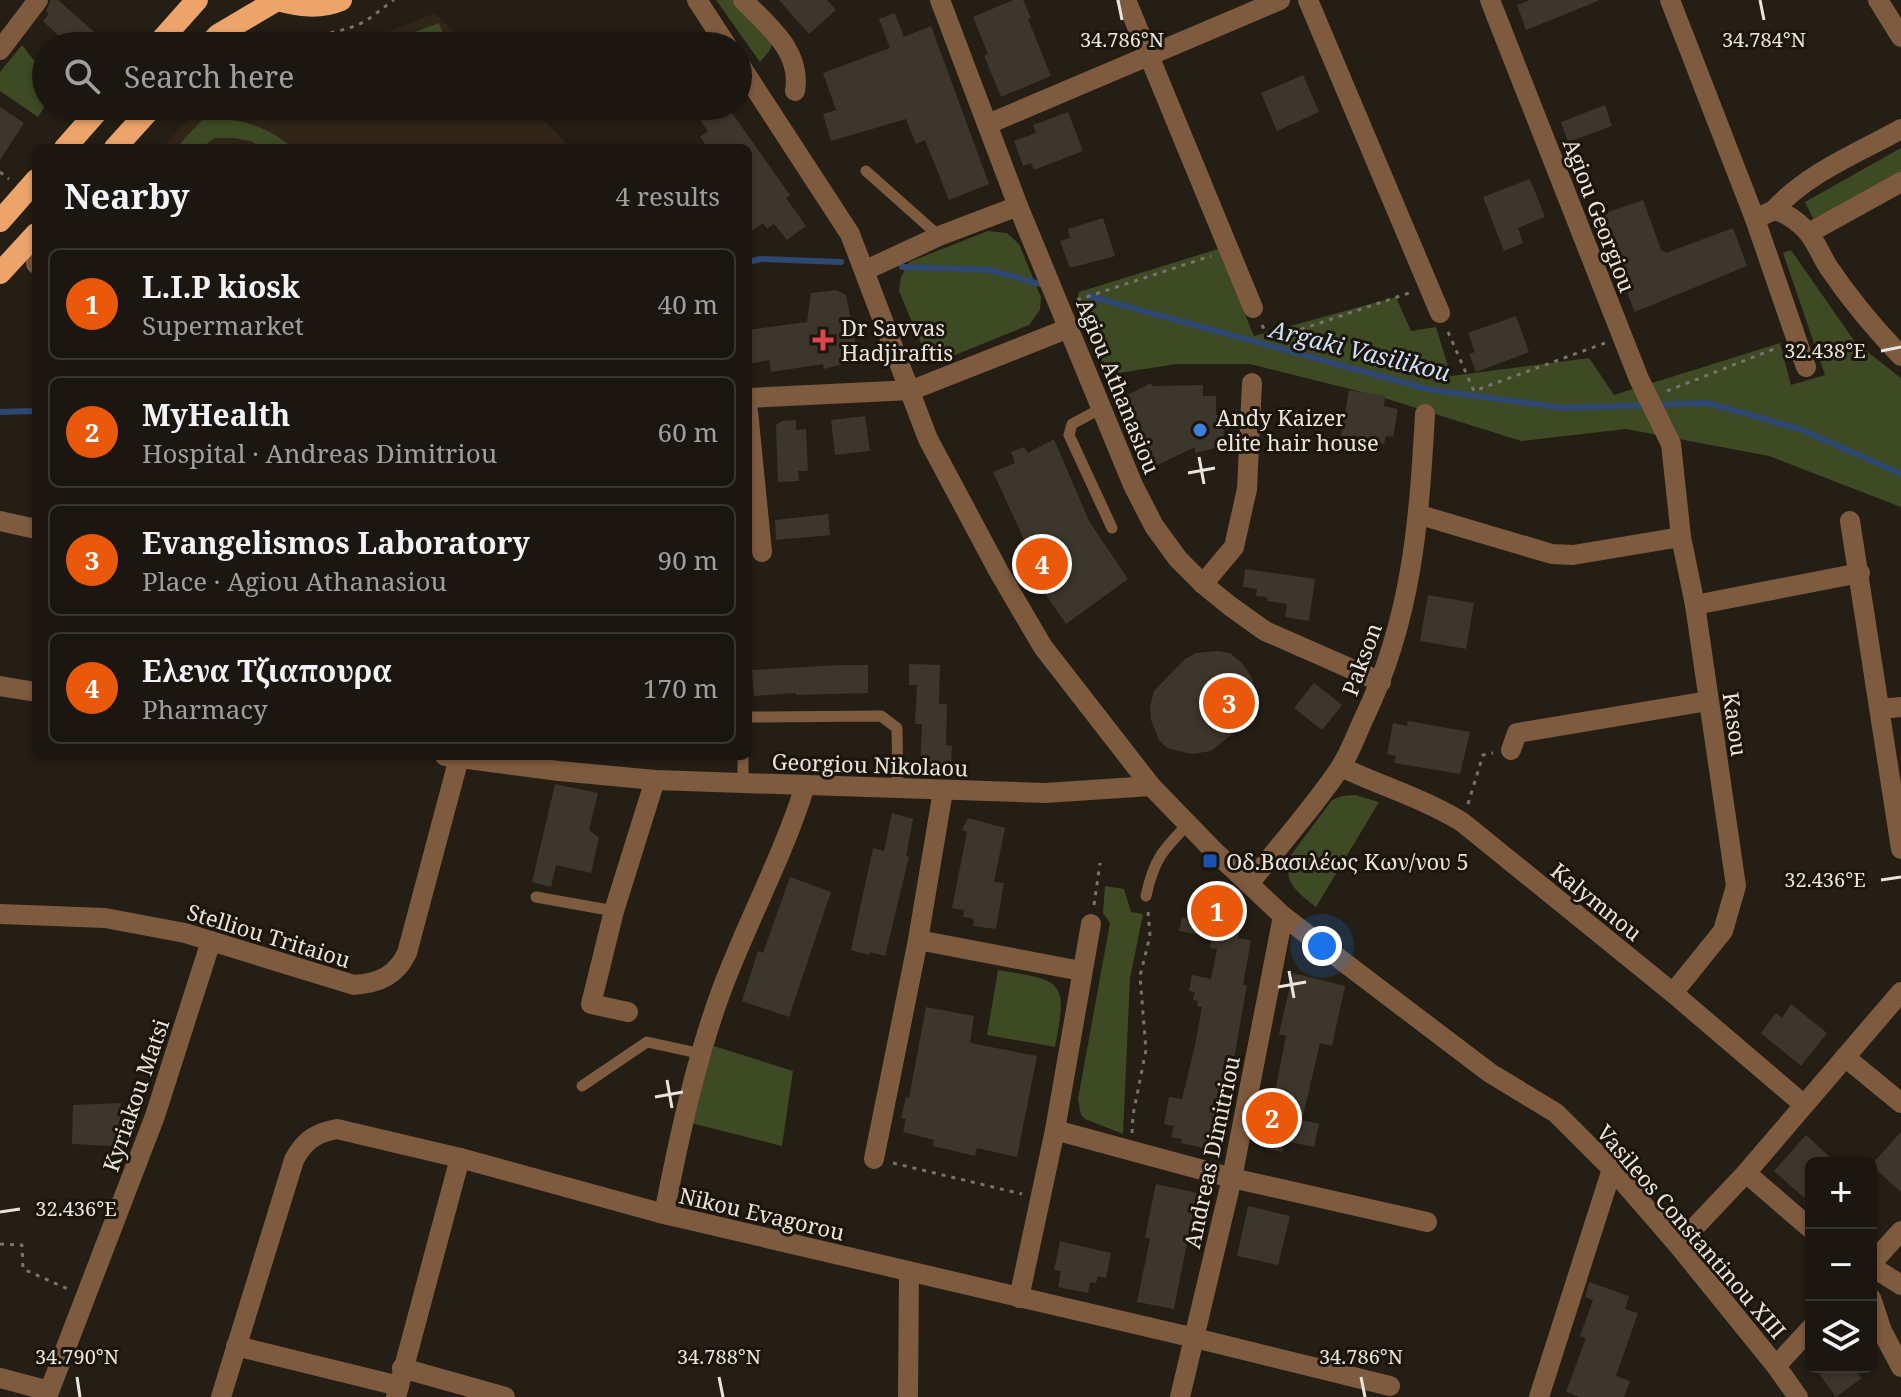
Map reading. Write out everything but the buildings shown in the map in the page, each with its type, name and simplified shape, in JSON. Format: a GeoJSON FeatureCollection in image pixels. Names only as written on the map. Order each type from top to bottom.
{"type":"FeatureCollection","features":[{"type":"Feature","properties":{"kind":"highway"},"geometry":{"type":"LineString","coordinates":[[168,32],[197,0]]}},
{"type":"Feature","properties":{"kind":"highway"},"geometry":{"type":"LineString","coordinates":[[223,32],[277,0],[303,7],[329,5],[341,0]]}},
{"type":"Feature","properties":{"kind":"highway"},"geometry":{"type":"LineString","coordinates":[[69,144],[90,120]]}},
{"type":"Feature","properties":{"kind":"highway"},"geometry":{"type":"LineString","coordinates":[[119,144],[140,120]]}},
{"type":"Feature","properties":{"kind":"highway"},"geometry":{"type":"LineString","coordinates":[[0,221],[26,182]]}},
{"type":"Feature","properties":{"kind":"highway"},"geometry":{"type":"LineString","coordinates":[[0,273],[32,238]]}},
{"type":"Feature","properties":{"kind":"street"},"geometry":{"type":"LineString","coordinates":[[0,50],[38,0]]}},
{"type":"Feature","properties":{"kind":"street"},"geometry":{"type":"LineString","coordinates":[[697,0],[718,32]]}},
{"type":"Feature","properties":{"kind":"street"},"geometry":{"type":"LineString","coordinates":[[743,0],[786,47],[793,59],[797,77],[795,91]]}},
{"type":"Feature","properties":{"kind":"street","name":"Agiou Athanasiou"},"geometry":{"type":"LineString","coordinates":[[940,0],[1018,206],[1133,485],[1154,526],[1178,559],[1203,584],[1265,631],[1381,682]]}},
{"type":"Feature","properties":{"kind":"street"},"geometry":{"type":"LineString","coordinates":[[1126,0],[1253,308]]}},
{"type":"Feature","properties":{"kind":"street"},"geometry":{"type":"LineString","coordinates":[[988,124],[1280,0]]}},
{"type":"Feature","properties":{"kind":"street"},"geometry":{"type":"LineString","coordinates":[[1308,0],[1440,313]]}},
{"type":"Feature","properties":{"kind":"street","name":"Agiou Georgiou"},"geometry":{"type":"LineString","coordinates":[[1490,0],[1622,337],[1671,444]]}},
{"type":"Feature","properties":{"kind":"street"},"geometry":{"type":"LineString","coordinates":[[1670,0],[1755,219],[1806,367]]}},
{"type":"Feature","properties":{"kind":"street"},"geometry":{"type":"LineString","coordinates":[[1878,0],[1901,37]]}},
{"type":"Feature","properties":{"kind":"street","name":"Vasileos Constantinou XIII"},"geometry":{"type":"LineString","coordinates":[[752,83],[837,211],[866,270],[928,439],[951,486],[1043,647],[1151,786],[1283,916],[1490,1073],[1556,1113],[1612,1169],[1678,1245],[1798,1397]]}},
{"type":"Feature","properties":{"kind":"street"},"geometry":{"type":"LineString","coordinates":[[1755,219],[1774,210],[1810,179],[1901,129]]}},
{"type":"Feature","properties":{"kind":"street"},"geometry":{"type":"LineString","coordinates":[[1809,233],[1901,182]]}},
{"type":"Feature","properties":{"kind":"street"},"geometry":{"type":"LineString","coordinates":[[866,270],[939,236],[1018,206]]}},
{"type":"Feature","properties":{"kind":"street"},"geometry":{"type":"LineString","coordinates":[[1774,210],[1789,215],[1809,233],[1851,298],[1901,356]]}},
{"type":"Feature","properties":{"kind":"street"},"geometry":{"type":"LineString","coordinates":[[752,398],[912,390],[1069,328]]}},
{"type":"Feature","properties":{"kind":"street"},"geometry":{"type":"LineString","coordinates":[[1203,584],[1234,547],[1247,489],[1252,383]]}},
{"type":"Feature","properties":{"kind":"street","name":"Pakson"},"geometry":{"type":"LineString","coordinates":[[1249,884],[1341,767],[1381,682],[1411,574],[1420,515],[1425,414]]}},
{"type":"Feature","properties":{"kind":"street","name":"Kasou"},"geometry":{"type":"LineString","coordinates":[[1671,444],[1681,537],[1695,605],[1736,886],[1723,931],[1673,993]]}},
{"type":"Feature","properties":{"kind":"street"},"geometry":{"type":"LineString","coordinates":[[752,451],[762,552]]}},
{"type":"Feature","properties":{"kind":"street"},"geometry":{"type":"LineString","coordinates":[[1420,515],[1552,554],[1573,555],[1681,537]]}},
{"type":"Feature","properties":{"kind":"street"},"geometry":{"type":"LineString","coordinates":[[0,521],[32,528]]}},
{"type":"Feature","properties":{"kind":"street"},"geometry":{"type":"LineString","coordinates":[[1850,521],[1891,708],[1901,849]]}},
{"type":"Feature","properties":{"kind":"street"},"geometry":{"type":"LineString","coordinates":[[1695,605],[1860,573]]}},
{"type":"Feature","properties":{"kind":"street"},"geometry":{"type":"LineString","coordinates":[[0,686],[32,691]]}},
{"type":"Feature","properties":{"kind":"street"},"geometry":{"type":"LineString","coordinates":[[1511,750],[1517,733],[1708,701]]}},
{"type":"Feature","properties":{"kind":"street","name":"Stelliou Tritaiou"},"geometry":{"type":"LineString","coordinates":[[0,914],[105,918],[185,933],[354,985],[372,983],[400,967],[407,953],[451,760]]}},
{"type":"Feature","properties":{"kind":"street","name":"Georgiou Nikolaou"},"geometry":{"type":"LineString","coordinates":[[475,760],[655,780],[805,786],[1045,793],[1151,786]]}},
{"type":"Feature","properties":{"kind":"street","name":"Kalymnou"},"geometry":{"type":"LineString","coordinates":[[1341,767],[1436,807],[1462,822],[1673,993],[1803,1104]]}},
{"type":"Feature","properties":{"kind":"street"},"geometry":{"type":"LineString","coordinates":[[628,1012],[591,1004],[614,911],[655,780]]}},
{"type":"Feature","properties":{"kind":"street"},"geometry":{"type":"LineString","coordinates":[[664,1214],[685,1112],[722,990],[790,835],[805,786]]}},
{"type":"Feature","properties":{"kind":"street"},"geometry":{"type":"LineString","coordinates":[[874,1159],[918,940],[943,791]]}},
{"type":"Feature","properties":{"kind":"street","name":"Andreas Dimitriou"},"geometry":{"type":"LineString","coordinates":[[1180,1397],[1232,1178],[1283,916]]}},
{"type":"Feature","properties":{"kind":"street"},"geometry":{"type":"LineString","coordinates":[[1019,1298],[1055,1130],[1091,924]]}},
{"type":"Feature","properties":{"kind":"street"},"geometry":{"type":"LineString","coordinates":[[918,940],[1081,971]]}},
{"type":"Feature","properties":{"kind":"street","name":"Kyriakou Matsi"},"geometry":{"type":"LineString","coordinates":[[48,1394],[155,1116],[211,941]]}},
{"type":"Feature","properties":{"kind":"street"},"geometry":{"type":"LineString","coordinates":[[1678,1245],[1746,1173],[1901,992]]}},
{"type":"Feature","properties":{"kind":"street"},"geometry":{"type":"LineString","coordinates":[[1845,1057],[1901,1103]]}},
{"type":"Feature","properties":{"kind":"street","name":"Nikou Evagorou"},"geometry":{"type":"LineString","coordinates":[[236,1346],[294,1160],[309,1138],[337,1129],[460,1158],[664,1214],[1390,1386]]}},
{"type":"Feature","properties":{"kind":"street"},"geometry":{"type":"LineString","coordinates":[[1055,1130],[1232,1178],[1427,1222]]}},
{"type":"Feature","properties":{"kind":"street"},"geometry":{"type":"LineString","coordinates":[[399,1384],[460,1158]]}},
{"type":"Feature","properties":{"kind":"street"},"geometry":{"type":"LineString","coordinates":[[1539,1397],[1612,1169]]}},
{"type":"Feature","properties":{"kind":"street"},"geometry":{"type":"LineString","coordinates":[[1746,1173],[1805,1224]]}},
{"type":"Feature","properties":{"kind":"street"},"geometry":{"type":"LineString","coordinates":[[1877,1258],[1901,1231]]}},
{"type":"Feature","properties":{"kind":"street"},"geometry":{"type":"LineString","coordinates":[[1877,1269],[1901,1285]]}},
{"type":"Feature","properties":{"kind":"street"},"geometry":{"type":"LineString","coordinates":[[908,1397],[909,1273]]}},
{"type":"Feature","properties":{"kind":"street"},"geometry":{"type":"LineString","coordinates":[[1872,1301],[1882,1331],[1901,1367]]}},
{"type":"Feature","properties":{"kind":"street"},"geometry":{"type":"LineString","coordinates":[[1776,1366],[1805,1335]]}},
{"type":"Feature","properties":{"kind":"street"},"geometry":{"type":"LineString","coordinates":[[221,1397],[236,1346],[399,1384],[505,1397]]}},
{"type":"Feature","properties":{"kind":"street"},"geometry":{"type":"LineString","coordinates":[[0,1378],[48,1394]]}},
{"type":"Feature","properties":{"kind":"lane"},"geometry":{"type":"LineString","coordinates":[[866,171],[939,236]]}},
{"type":"Feature","properties":{"kind":"lane"},"geometry":{"type":"LineString","coordinates":[[1102,408],[1072,424],[1069,435],[1112,528]]}},
{"type":"Feature","properties":{"kind":"lane"},"geometry":{"type":"LineString","coordinates":[[752,717],[881,716],[897,728],[898,789]]}},
{"type":"Feature","properties":{"kind":"lane"},"geometry":{"type":"LineString","coordinates":[[743,760],[743,783]]}},
{"type":"Feature","properties":{"kind":"lane"},"geometry":{"type":"LineString","coordinates":[[1146,896],[1152,867],[1161,852],[1188,824]]}},
{"type":"Feature","properties":{"kind":"lane"},"geometry":{"type":"LineString","coordinates":[[536,897],[614,911]]}},
{"type":"Feature","properties":{"kind":"lane"},"geometry":{"type":"LineString","coordinates":[[582,1086],[647,1042],[703,1054]]}},
{"type":"Feature","properties":{"kind":"path"},"geometry":{"type":"LineString","coordinates":[[331,32],[359,24],[394,0]]}},
{"type":"Feature","properties":{"kind":"path"},"geometry":{"type":"LineString","coordinates":[[0,172],[26,182]]}},
{"type":"Feature","properties":{"kind":"path"},"geometry":{"type":"LineString","coordinates":[[1060,306],[1229,249]]}},
{"type":"Feature","properties":{"kind":"path"},"geometry":{"type":"LineString","coordinates":[[1253,308],[1269,340],[1429,286]]}},
{"type":"Feature","properties":{"kind":"path"},"geometry":{"type":"LineString","coordinates":[[1440,313],[1474,391],[1622,337]]}},
{"type":"Feature","properties":{"kind":"path"},"geometry":{"type":"LineString","coordinates":[[1644,388],[1797,340]]}},
{"type":"Feature","properties":{"kind":"path"},"geometry":{"type":"LineString","coordinates":[[1462,822],[1483,755],[1511,750]]}},
{"type":"Feature","properties":{"kind":"path"},"geometry":{"type":"LineString","coordinates":[[1091,924],[1100,863]]}},
{"type":"Feature","properties":{"kind":"path"},"geometry":{"type":"LineString","coordinates":[[1132,1152],[1133,1115],[1146,1050],[1140,976],[1150,936],[1146,896]]}},
{"type":"Feature","properties":{"kind":"path"},"geometry":{"type":"LineString","coordinates":[[874,1159],[1039,1198]]}},
{"type":"Feature","properties":{"kind":"path"},"geometry":{"type":"LineString","coordinates":[[0,1244],[22,1245],[23,1269],[86,1297]]}},
{"type":"Feature","properties":{"kind":"shaded area"},"geometry":{"type":"Polygon","coordinates":[[[435,13],[454,32],[387,32],[435,13]]]}},
{"type":"Feature","properties":{"kind":"shaded area"},"geometry":{"type":"Polygon","coordinates":[[[188,120],[543,120],[567,144],[166,144],[188,120]]]}},
{"type":"Feature","properties":{"kind":"green space"},"geometry":{"type":"Polygon","coordinates":[[[716,0],[736,0],[772,44],[760,62],[752,51],[752,32],[739,32],[716,0]]]}},
{"type":"Feature","properties":{"kind":"green space"},"geometry":{"type":"Polygon","coordinates":[[[439,23],[443,32],[415,32],[439,23]]]}},
{"type":"Feature","properties":{"kind":"green space"},"geometry":{"type":"Polygon","coordinates":[[[22,45],[32,59],[32,113],[0,91],[0,72],[22,45]]]}},
{"type":"Feature","properties":{"kind":"green space"},"geometry":{"type":"Polygon","coordinates":[[[202,120],[232,120],[264,130],[287,144],[255,144],[233,138],[215,138],[207,144],[180,144],[202,120]]]}},
{"type":"Feature","properties":{"kind":"green space"},"geometry":{"type":"Polygon","coordinates":[[[1901,148],[1901,182],[1818,229],[1805,202],[1901,148]]]}},
{"type":"Feature","properties":{"kind":"green space"},"geometry":{"type":"Polygon","coordinates":[[[988,231],[1007,233],[1019,244],[1041,297],[1040,310],[1029,325],[955,355],[936,356],[923,348],[899,291],[901,277],[909,262],[988,231]]]}},
{"type":"Feature","properties":{"kind":"green space"},"geometry":{"type":"Polygon","coordinates":[[[1218,249],[1254,336],[1396,297],[1411,331],[1436,327],[1451,376],[1589,358],[1614,395],[1780,343],[1791,385],[1825,375],[1783,253],[1791,250],[1855,342],[1901,378],[1901,507],[1769,456],[1626,429],[1521,441],[1378,396],[1250,364],[1177,364],[1106,375],[1076,305],[1079,292],[1218,249]]]}},
{"type":"Feature","properties":{"kind":"green space"},"geometry":{"type":"Polygon","coordinates":[[[1355,795],[1379,802],[1316,907],[1297,891],[1290,879],[1288,864],[1291,855],[1332,800],[1355,795]]]}},
{"type":"Feature","properties":{"kind":"green space"},"geometry":{"type":"Polygon","coordinates":[[[1105,886],[1124,889],[1131,912],[1143,914],[1130,978],[1123,1134],[1085,1119],[1081,1115],[1078,1099],[1110,923],[1103,913],[1105,886]]]}},
{"type":"Feature","properties":{"kind":"green space"},"geometry":{"type":"Polygon","coordinates":[[[998,970],[1036,977],[1056,987],[1061,1008],[1055,1047],[987,1035],[998,970]]]}},
{"type":"Feature","properties":{"kind":"green space"},"geometry":{"type":"Polygon","coordinates":[[[714,1046],[793,1071],[782,1146],[687,1122],[714,1046]]]}},
{"type":"Feature","properties":{"kind":"waterway","name":"Argaki Vasilikou"},"geometry":{"type":"LineString","coordinates":[[752,261],[841,262]]}},
{"type":"Feature","properties":{"kind":"waterway","name":"Argaki Vasilikou"},"geometry":{"type":"LineString","coordinates":[[902,267],[989,270],[1040,284]]}},
{"type":"Feature","properties":{"kind":"waterway","name":"Argaki Vasilikou"},"geometry":{"type":"LineString","coordinates":[[1089,296],[1427,389],[1563,408],[1708,403],[1802,430],[1901,474]]}},
{"type":"Feature","properties":{"kind":"waterway","name":"Argaki Vasilikou"},"geometry":{"type":"LineString","coordinates":[[0,412],[32,411]]}},
{"type":"Feature","properties":{"kind":"place","name":"Dr Savvas Hadjiraftis"},"geometry":{"type":"Point","coordinates":[823,340]}},
{"type":"Feature","properties":{"kind":"place","name":"Andy Kaizer elite hair house"},"geometry":{"type":"Point","coordinates":[1200,430]}},
{"type":"Feature","properties":{"kind":"place","name":"Ελενα Τζιαπουρα"},"geometry":{"type":"Point","coordinates":[1042,564]}},
{"type":"Feature","properties":{"kind":"place","name":"Evangelismos Laboratory"},"geometry":{"type":"Point","coordinates":[1229,703]}},
{"type":"Feature","properties":{"kind":"place","name":"Οδ.Βασιλέως Κων/νου 5"},"geometry":{"type":"Point","coordinates":[1210,861]}},
{"type":"Feature","properties":{"kind":"place","name":"L.I.P kiosk"},"geometry":{"type":"Point","coordinates":[1217,911]}},
{"type":"Feature","properties":{"kind":"place","name":"MyHealth"},"geometry":{"type":"Point","coordinates":[1272,1118]}}]}
